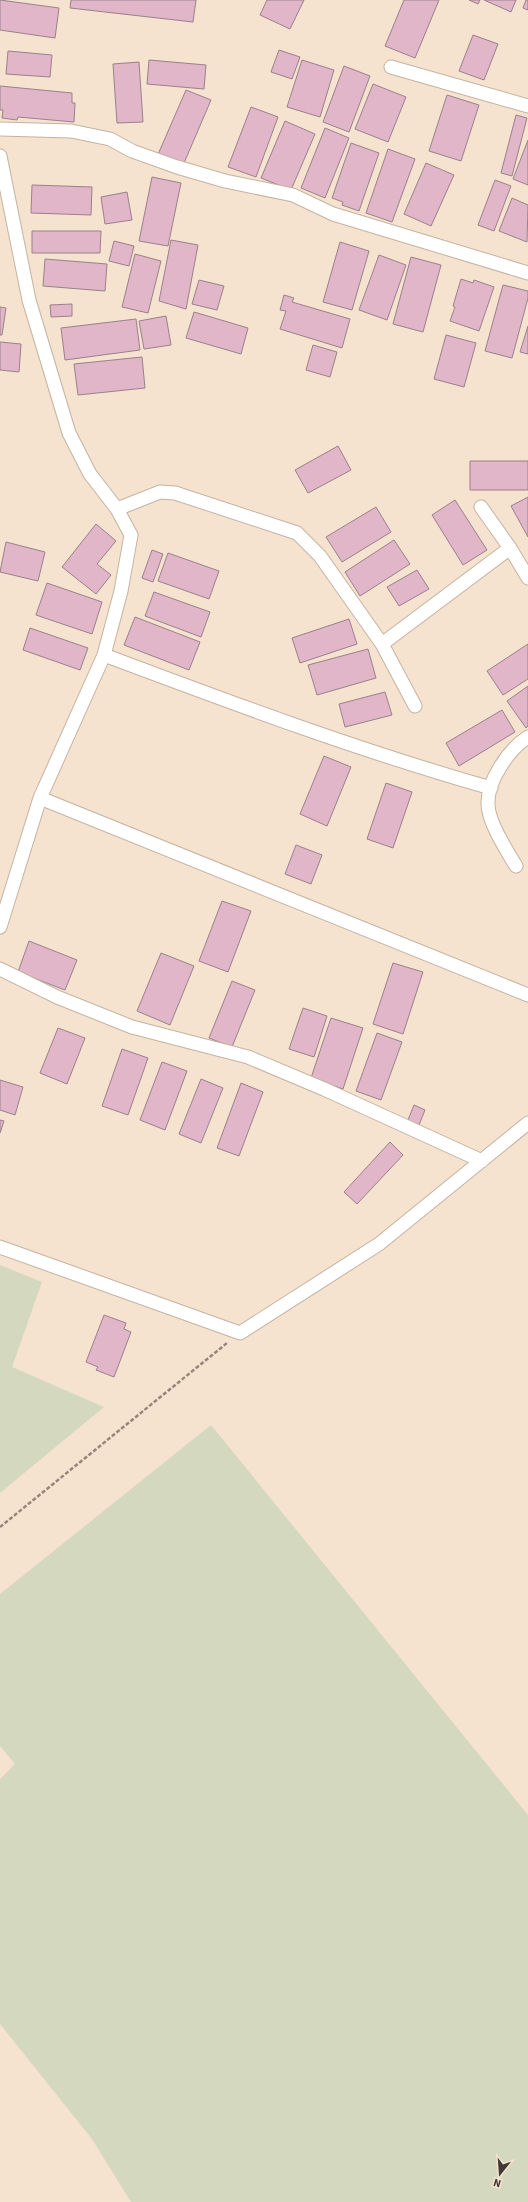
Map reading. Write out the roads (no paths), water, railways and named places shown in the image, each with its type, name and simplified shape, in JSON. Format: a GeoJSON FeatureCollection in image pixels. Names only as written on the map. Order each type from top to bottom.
{"type":"FeatureCollection","features":[{"type":"Feature","properties":{"kind":"street"},"geometry":{"type":"LineString","coordinates":[[391,67],[528,106]]}},
{"type":"Feature","properties":{"kind":"street"},"geometry":{"type":"LineString","coordinates":[[0,128],[71,131],[110,139],[132,151],[177,167],[225,181],[293,195],[333,214],[528,272]]}},
{"type":"Feature","properties":{"kind":"street"},"geometry":{"type":"LineString","coordinates":[[0,156],[29,300],[69,433],[90,474],[117,509],[131,535],[121,591],[104,654],[40,798],[0,927]]}},
{"type":"Feature","properties":{"kind":"street"},"geometry":{"type":"LineString","coordinates":[[117,509],[160,492],[175,493],[297,533],[320,556],[382,644],[415,706]]}},
{"type":"Feature","properties":{"kind":"street"},"geometry":{"type":"LineString","coordinates":[[481,507],[510,548],[528,578]]}},
{"type":"Feature","properties":{"kind":"street"},"geometry":{"type":"LineString","coordinates":[[382,644],[510,548]]}},
{"type":"Feature","properties":{"kind":"street"},"geometry":{"type":"LineString","coordinates":[[104,654],[246,708],[427,770],[491,788]]}},
{"type":"Feature","properties":{"kind":"street"},"geometry":{"type":"LineString","coordinates":[[516,866],[490,816],[487,804],[498,768],[528,737]]}},
{"type":"Feature","properties":{"kind":"street"},"geometry":{"type":"LineString","coordinates":[[40,798],[528,995]]}},
{"type":"Feature","properties":{"kind":"street"},"geometry":{"type":"LineString","coordinates":[[0,969],[57,997],[132,1027],[248,1058],[324,1089],[482,1160]]}},
{"type":"Feature","properties":{"kind":"street"},"geometry":{"type":"LineString","coordinates":[[0,1247],[240,1333],[379,1244],[528,1123]]}}]}
